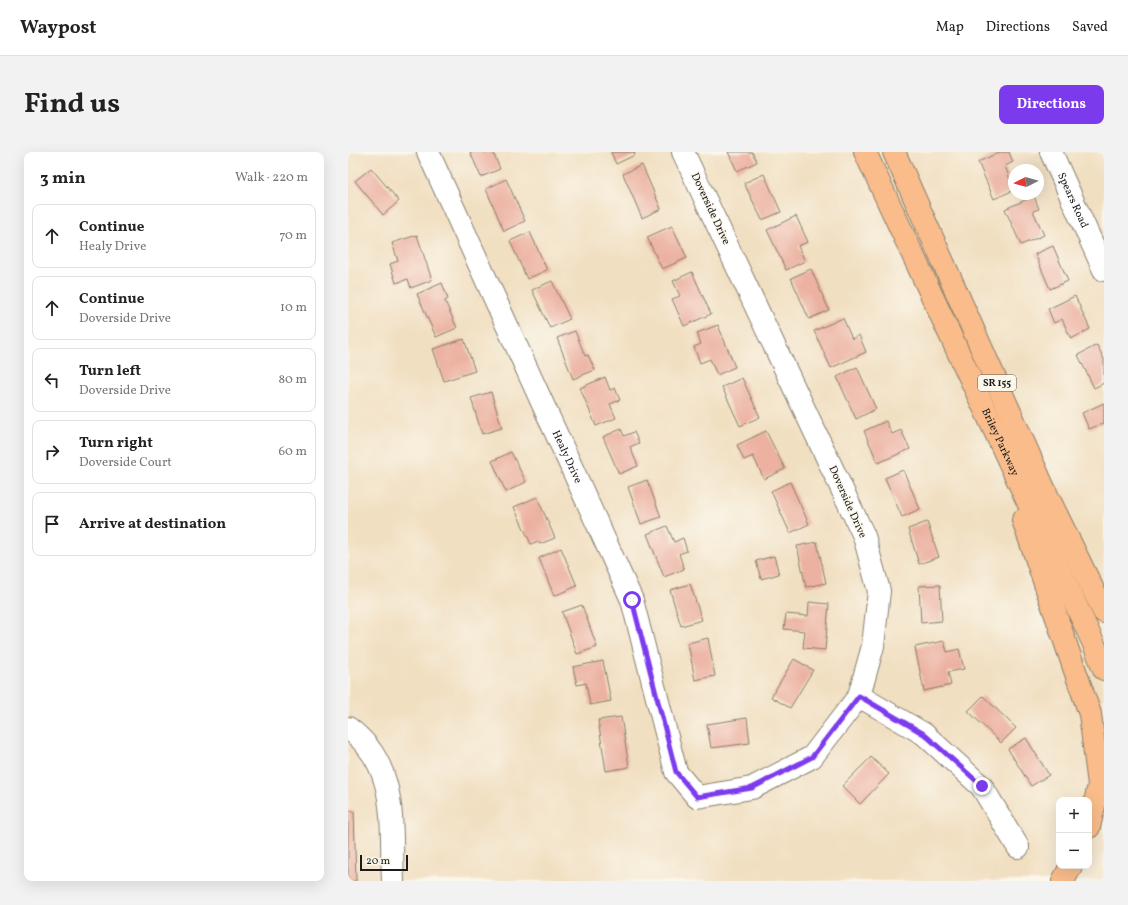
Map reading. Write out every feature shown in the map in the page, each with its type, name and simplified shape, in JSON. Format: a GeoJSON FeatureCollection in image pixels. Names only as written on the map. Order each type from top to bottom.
{"type":"FeatureCollection","features":[{"type":"Feature","properties":{"kind":"highway","name":"Briley Parkway"},"geometry":{"type":"LineString","coordinates":[[864,152],[1104,668]]}},
{"type":"Feature","properties":{"kind":"highway","name":"Briley Parkway"},"geometry":{"type":"LineString","coordinates":[[894,152],[1047,496],[1104,612]]}},
{"type":"Feature","properties":{"kind":"highway"},"geometry":{"type":"LineString","coordinates":[[983,406],[1090,714],[1099,785],[1092,814]]}},
{"type":"Feature","properties":{"kind":"highway"},"geometry":{"type":"LineString","coordinates":[[1063,881],[1069,869]]}},
{"type":"Feature","properties":{"kind":"street","name":"Healy Drive"},"geometry":{"type":"LineString","coordinates":[[428,152],[632,600],[676,772]]}},
{"type":"Feature","properties":{"kind":"street","name":"Doverside Drive"},"geometry":{"type":"LineString","coordinates":[[676,772],[697,797],[752,788],[812,757],[859,696],[873,646],[879,591],[864,536],[683,152]]}},
{"type":"Feature","properties":{"kind":"street","name":"Spears Road"},"geometry":{"type":"LineString","coordinates":[[1051,152],[1104,270]]}},
{"type":"Feature","properties":{"kind":"street"},"geometry":{"type":"LineString","coordinates":[[859,696],[924,734],[982,786],[1018,846]]}},
{"type":"Feature","properties":{"kind":"street"},"geometry":{"type":"LineString","coordinates":[[348,728],[359,736],[379,764],[386,781],[391,800],[393,881]]}},
{"type":"Feature","properties":{"kind":"building"},"geometry":{"type":"Polygon","coordinates":[[[470,152],[493,152],[500,169],[481,177],[470,152]]]}},
{"type":"Feature","properties":{"kind":"building"},"geometry":{"type":"Polygon","coordinates":[[[611,152],[634,152],[635,155],[616,164],[611,152]]]}},
{"type":"Feature","properties":{"kind":"building"},"geometry":{"type":"Polygon","coordinates":[[[728,152],[752,152],[757,162],[737,171],[728,152]]]}},
{"type":"Feature","properties":{"kind":"building"},"geometry":{"type":"Polygon","coordinates":[[[1000,152],[1009,152],[1013,162],[1005,166],[1008,174],[1008,193],[994,199],[978,162],[1000,152]]]}},
{"type":"Feature","properties":{"kind":"building"},"geometry":{"type":"Polygon","coordinates":[[[642,165],[661,209],[642,218],[623,174],[642,165]]]}},
{"type":"Feature","properties":{"kind":"building"},"geometry":{"type":"Polygon","coordinates":[[[371,168],[399,201],[383,215],[355,181],[371,168]]]}},
{"type":"Feature","properties":{"kind":"building"},"geometry":{"type":"Polygon","coordinates":[[[764,174],[781,212],[762,220],[744,183],[764,174]]]}},
{"type":"Feature","properties":{"kind":"building"},"geometry":{"type":"Polygon","coordinates":[[[506,179],[525,221],[504,231],[486,189],[506,179]]]}},
{"type":"Feature","properties":{"kind":"building"},"geometry":{"type":"Polygon","coordinates":[[[1025,200],[1036,200],[1039,209],[1033,211],[1044,235],[1021,245],[1005,209],[1025,200]]]}},
{"type":"Feature","properties":{"kind":"building"},"geometry":{"type":"Polygon","coordinates":[[[796,216],[808,242],[798,246],[805,261],[786,270],[767,230],[796,216]]]}},
{"type":"Feature","properties":{"kind":"building"},"geometry":{"type":"Polygon","coordinates":[[[672,226],[687,258],[662,269],[647,237],[672,226]]]}},
{"type":"Feature","properties":{"kind":"building"},"geometry":{"type":"Polygon","coordinates":[[[530,232],[547,270],[527,279],[510,241],[530,232]]]}},
{"type":"Feature","properties":{"kind":"building"},"geometry":{"type":"Polygon","coordinates":[[[417,235],[432,280],[411,288],[408,279],[396,283],[390,264],[398,261],[392,243],[417,235]]]}},
{"type":"Feature","properties":{"kind":"building"},"geometry":{"type":"Polygon","coordinates":[[[1053,246],[1068,281],[1050,289],[1035,254],[1053,246]]]}},
{"type":"Feature","properties":{"kind":"building"},"geometry":{"type":"Polygon","coordinates":[[[811,269],[829,310],[809,319],[791,278],[811,269]]]}},
{"type":"Feature","properties":{"kind":"building"},"geometry":{"type":"Polygon","coordinates":[[[692,272],[711,314],[684,326],[672,299],[680,296],[673,281],[692,272]]]}},
{"type":"Feature","properties":{"kind":"building"},"geometry":{"type":"Polygon","coordinates":[[[552,281],[570,319],[550,328],[532,290],[552,281]]]}},
{"type":"Feature","properties":{"kind":"building"},"geometry":{"type":"Polygon","coordinates":[[[442,283],[448,299],[445,301],[457,328],[436,337],[417,294],[442,283]]]}},
{"type":"Feature","properties":{"kind":"building"},"geometry":{"type":"Polygon","coordinates":[[[1075,296],[1090,329],[1071,339],[1062,319],[1054,323],[1048,309],[1075,296]]]}},
{"type":"Feature","properties":{"kind":"building"},"geometry":{"type":"Polygon","coordinates":[[[843,318],[852,339],[859,335],[866,352],[831,368],[814,331],[843,318]]]}},
{"type":"Feature","properties":{"kind":"building"},"geometry":{"type":"Polygon","coordinates":[[[718,325],[735,367],[717,375],[710,359],[700,363],[694,347],[701,344],[697,333],[718,325]]]}},
{"type":"Feature","properties":{"kind":"building"},"geometry":{"type":"Polygon","coordinates":[[[575,331],[585,356],[588,355],[595,370],[573,379],[557,338],[575,331]]]}},
{"type":"Feature","properties":{"kind":"building"},"geometry":{"type":"Polygon","coordinates":[[[464,339],[475,371],[444,381],[433,349],[464,339]]]}},
{"type":"Feature","properties":{"kind":"building"},"geometry":{"type":"Polygon","coordinates":[[[1097,345],[1104,359],[1104,383],[1094,388],[1078,355],[1097,345]]]}},
{"type":"Feature","properties":{"kind":"building"},"geometry":{"type":"Polygon","coordinates":[[[857,367],[876,409],[856,419],[837,377],[857,367]]]}},
{"type":"Feature","properties":{"kind":"building"},"geometry":{"type":"Polygon","coordinates":[[[605,377],[610,390],[615,388],[620,400],[610,404],[616,418],[596,426],[580,388],[605,377]]]}},
{"type":"Feature","properties":{"kind":"building"},"geometry":{"type":"Polygon","coordinates":[[[742,378],[760,417],[740,426],[722,387],[742,378]]]}},
{"type":"Feature","properties":{"kind":"building"},"geometry":{"type":"Polygon","coordinates":[[[491,392],[502,428],[482,434],[471,398],[491,392]]]}},
{"type":"Feature","properties":{"kind":"building"},"geometry":{"type":"Polygon","coordinates":[[[1104,403],[1104,423],[1089,429],[1082,413],[1104,403]]]}},
{"type":"Feature","properties":{"kind":"building"},"geometry":{"type":"Polygon","coordinates":[[[886,421],[892,434],[901,430],[910,449],[878,463],[864,431],[886,421]]]}},
{"type":"Feature","properties":{"kind":"building"},"geometry":{"type":"Polygon","coordinates":[[[621,429],[624,436],[634,432],[639,443],[630,447],[638,466],[619,474],[603,437],[621,429]]]}},
{"type":"Feature","properties":{"kind":"building"},"geometry":{"type":"Polygon","coordinates":[[[766,431],[785,469],[764,479],[753,456],[744,460],[737,445],[766,431]]]}},
{"type":"Feature","properties":{"kind":"building"},"geometry":{"type":"Polygon","coordinates":[[[511,452],[526,482],[506,492],[492,461],[511,452]]]}},
{"type":"Feature","properties":{"kind":"building"},"geometry":{"type":"Polygon","coordinates":[[[903,470],[920,509],[902,517],[885,478],[903,470]]]}},
{"type":"Feature","properties":{"kind":"building"},"geometry":{"type":"Polygon","coordinates":[[[647,480],[661,517],[641,524],[628,487],[647,480]]]}},
{"type":"Feature","properties":{"kind":"building"},"geometry":{"type":"Polygon","coordinates":[[[790,482],[809,524],[790,533],[771,491],[790,482]]]}},
{"type":"Feature","properties":{"kind":"building"},"geometry":{"type":"Polygon","coordinates":[[[537,497],[555,538],[540,544],[538,541],[531,544],[514,507],[537,497]]]}},
{"type":"Feature","properties":{"kind":"building"},"geometry":{"type":"Polygon","coordinates":[[[927,522],[939,557],[919,564],[908,529],[927,522]]]}},
{"type":"Feature","properties":{"kind":"building"},"geometry":{"type":"Polygon","coordinates":[[[667,526],[674,542],[683,538],[687,551],[679,554],[684,569],[664,577],[647,534],[667,526]]]}},
{"type":"Feature","properties":{"kind":"building"},"geometry":{"type":"Polygon","coordinates":[[[817,542],[826,583],[806,587],[797,546],[817,542]]]}},
{"type":"Feature","properties":{"kind":"building"},"geometry":{"type":"Polygon","coordinates":[[[561,548],[577,586],[554,596],[539,558],[561,548]]]}},
{"type":"Feature","properties":{"kind":"building"},"geometry":{"type":"Polygon","coordinates":[[[774,556],[779,574],[761,579],[756,561],[774,556]]]}},
{"type":"Feature","properties":{"kind":"building"},"geometry":{"type":"Polygon","coordinates":[[[690,584],[702,620],[681,626],[670,590],[690,584]]]}},
{"type":"Feature","properties":{"kind":"building"},"geometry":{"type":"Polygon","coordinates":[[[940,585],[942,621],[921,623],[919,586],[940,585]]]}},
{"type":"Feature","properties":{"kind":"building"},"geometry":{"type":"Polygon","coordinates":[[[809,602],[829,604],[825,650],[803,648],[805,631],[784,629],[786,614],[808,616],[809,602]]]}},
{"type":"Feature","properties":{"kind":"building"},"geometry":{"type":"Polygon","coordinates":[[[582,605],[597,647],[577,654],[562,612],[582,605]]]}},
{"type":"Feature","properties":{"kind":"building"},"geometry":{"type":"Polygon","coordinates":[[[708,638],[715,676],[695,680],[688,643],[708,638]]]}},
{"type":"Feature","properties":{"kind":"building"},"geometry":{"type":"Polygon","coordinates":[[[944,641],[947,652],[959,649],[964,669],[948,672],[951,685],[924,691],[915,647],[944,641]]]}},
{"type":"Feature","properties":{"kind":"building"},"geometry":{"type":"Polygon","coordinates":[[[794,659],[813,670],[790,708],[771,697],[794,659]]]}},
{"type":"Feature","properties":{"kind":"building"},"geometry":{"type":"Polygon","coordinates":[[[603,661],[611,701],[590,705],[586,683],[577,685],[573,667],[603,661]]]}},
{"type":"Feature","properties":{"kind":"building"},"geometry":{"type":"Polygon","coordinates":[[[983,696],[1016,728],[1001,743],[968,711],[983,696]]]}},
{"type":"Feature","properties":{"kind":"building"},"geometry":{"type":"Polygon","coordinates":[[[621,717],[629,767],[606,771],[598,720],[621,717]]]}},
{"type":"Feature","properties":{"kind":"building"},"geometry":{"type":"Polygon","coordinates":[[[747,718],[750,743],[711,748],[707,724],[747,718]]]}},
{"type":"Feature","properties":{"kind":"building"},"geometry":{"type":"Polygon","coordinates":[[[1026,738],[1049,775],[1031,786],[1008,749],[1026,738]]]}},
{"type":"Feature","properties":{"kind":"building"},"geometry":{"type":"Polygon","coordinates":[[[871,757],[889,774],[860,804],[842,786],[871,757]]]}},
{"type":"Feature","properties":{"kind":"building"},"geometry":{"type":"Polygon","coordinates":[[[348,811],[354,811],[356,881],[348,881],[348,811]]]}},
{"type":"Feature","properties":{"kind":"route"},"geometry":{"type":"LineString","coordinates":[[632,600],[676,772],[697,797],[752,788],[812,757],[859,696],[924,734],[982,786]]}}]}
